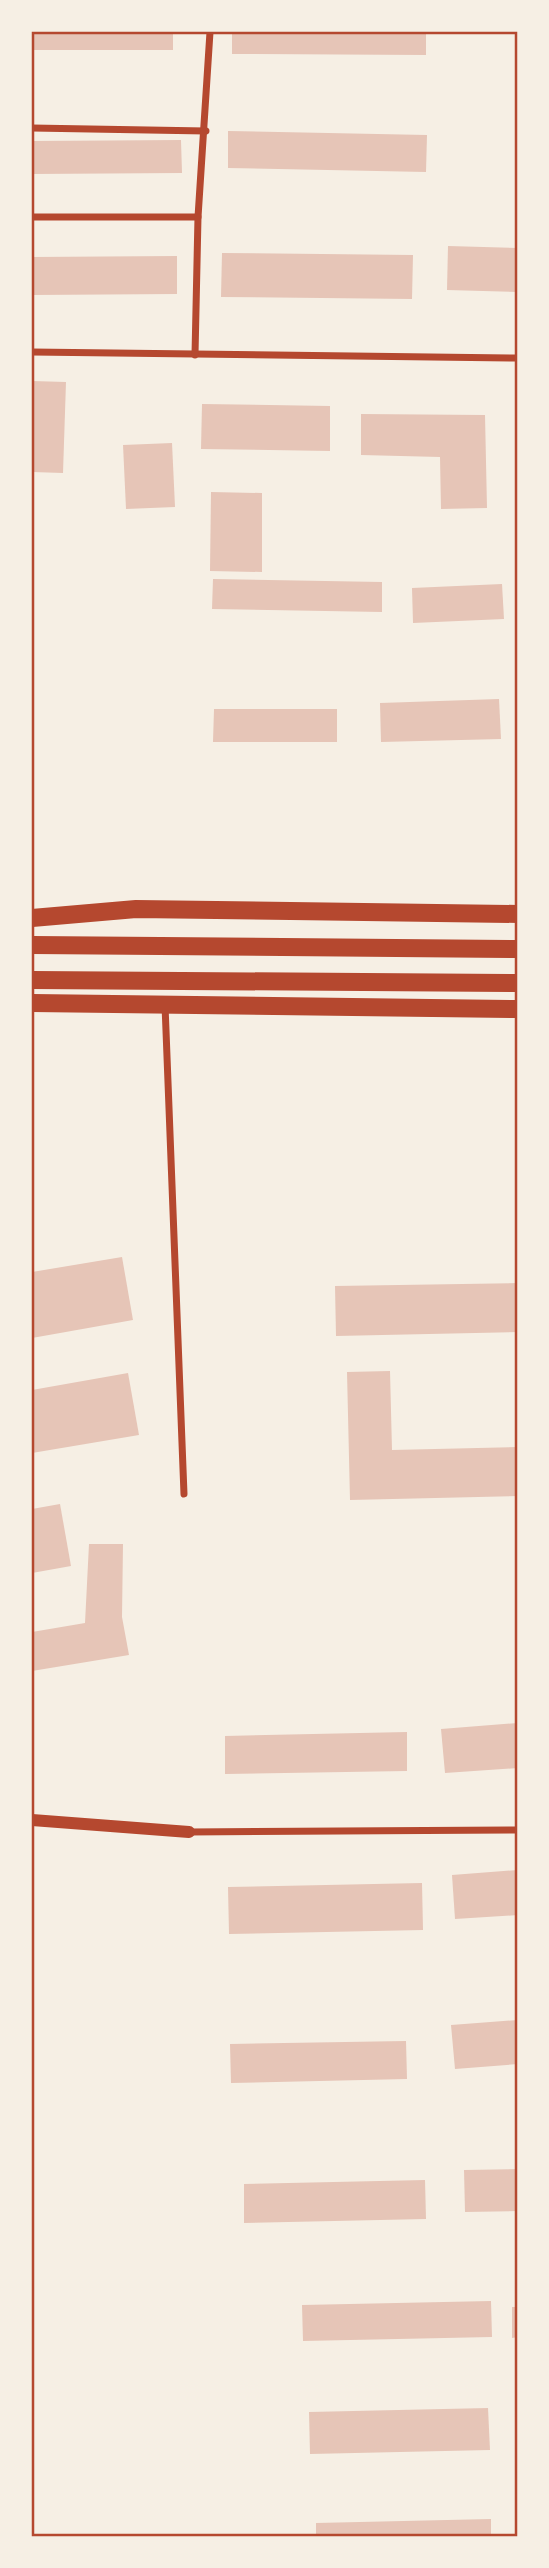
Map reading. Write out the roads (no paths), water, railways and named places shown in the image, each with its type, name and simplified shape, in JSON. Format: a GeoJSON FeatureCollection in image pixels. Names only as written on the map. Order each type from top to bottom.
{"type":"FeatureCollection","features":[{"type":"Feature","properties":{"kind":"main road"},"geometry":{"type":"LineString","coordinates":[[32,918],[136,909],[517,914]]}},
{"type":"Feature","properties":{"kind":"main road"},"geometry":{"type":"LineString","coordinates":[[32,938],[517,946]]}},
{"type":"Feature","properties":{"kind":"main road"},"geometry":{"type":"LineString","coordinates":[[32,945],[517,946]]}},
{"type":"Feature","properties":{"kind":"main road"},"geometry":{"type":"LineString","coordinates":[[32,980],[517,983]]}},
{"type":"Feature","properties":{"kind":"main road"},"geometry":{"type":"LineString","coordinates":[[32,1003],[517,1009]]}},
{"type":"Feature","properties":{"kind":"street"},"geometry":{"type":"LineString","coordinates":[[195,355],[198,218],[211,32]]}},
{"type":"Feature","properties":{"kind":"street"},"geometry":{"type":"LineString","coordinates":[[32,128],[206,131]]}},
{"type":"Feature","properties":{"kind":"street"},"geometry":{"type":"LineString","coordinates":[[32,217],[198,218]]}},
{"type":"Feature","properties":{"kind":"street"},"geometry":{"type":"LineString","coordinates":[[32,352],[517,358]]}},
{"type":"Feature","properties":{"kind":"street"},"geometry":{"type":"LineString","coordinates":[[165,1003],[184,1493]]}},
{"type":"Feature","properties":{"kind":"street"},"geometry":{"type":"LineString","coordinates":[[32,1820],[189,1832],[517,1830]]}}]}
